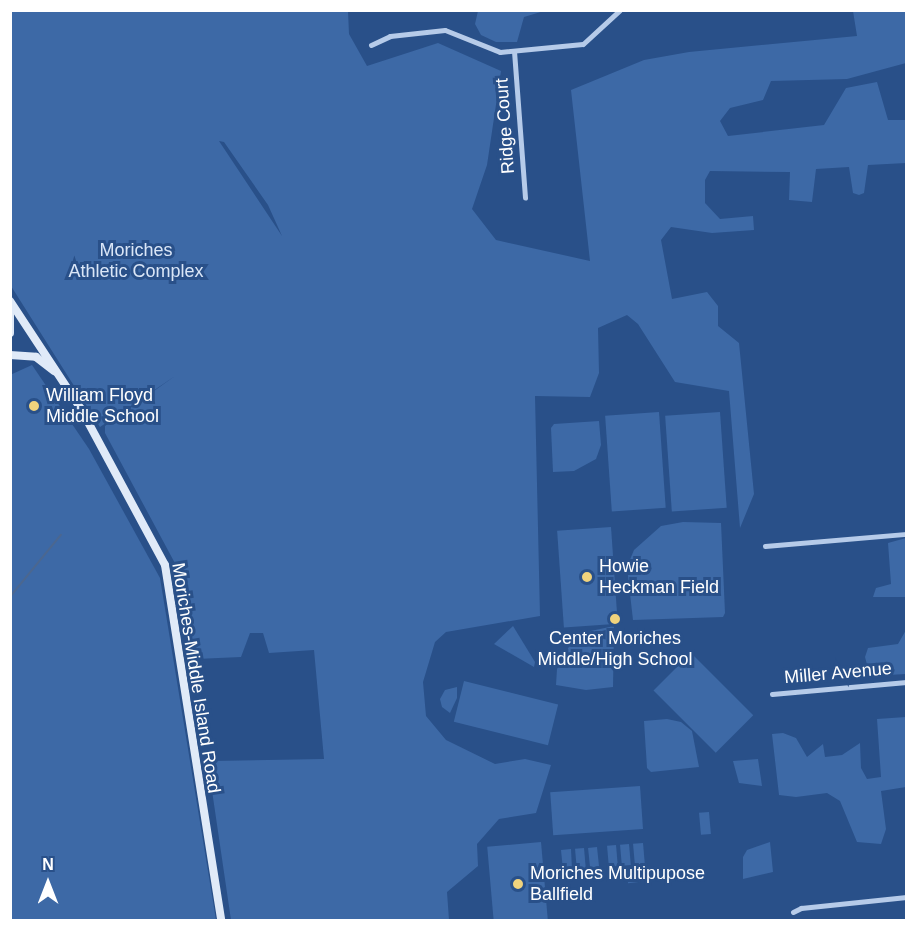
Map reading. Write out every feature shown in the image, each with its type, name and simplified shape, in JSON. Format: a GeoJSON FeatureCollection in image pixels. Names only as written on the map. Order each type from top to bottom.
{"type":"FeatureCollection","features":[{"type":"Feature","properties":{"kind":"main road","name":"Moriches-Middle Island Road"},"geometry":{"type":"LineString","coordinates":[[10,301],[63,378],[166,570],[221,921]]}},
{"type":"Feature","properties":{"kind":"main road"},"geometry":{"type":"LineString","coordinates":[[10,314],[10,333]]}},
{"type":"Feature","properties":{"kind":"main road"},"geometry":{"type":"LineString","coordinates":[[10,356],[36,357],[63,378]]}},
{"type":"Feature","properties":{"kind":"street"},"geometry":{"type":"LineString","coordinates":[[371,45],[390,36],[445,30],[483,48],[514,51],[583,44],[620,10]]}},
{"type":"Feature","properties":{"kind":"street","name":"Ridge Court"},"geometry":{"type":"LineString","coordinates":[[514,51],[525,198]]}},
{"type":"Feature","properties":{"kind":"street"},"geometry":{"type":"LineString","coordinates":[[765,546],[906,534]]}},
{"type":"Feature","properties":{"kind":"street","name":"Miller Avenue"},"geometry":{"type":"LineString","coordinates":[[772,694],[906,682]]}},
{"type":"Feature","properties":{"kind":"street"},"geometry":{"type":"LineString","coordinates":[[794,912],[906,897]]}},
{"type":"Feature","properties":{"kind":"green space","name":"Moriches Athletic Complex"},"geometry":{"type":"Polygon","coordinates":[[[11,10],[348,11],[349,34],[367,66],[438,43],[501,71],[487,165],[472,209],[496,240],[590,261],[571,90],[644,60],[689,52],[857,36],[853,11],[906,11],[906,63],[847,79],[771,81],[763,100],[730,108],[720,121],[728,136],[824,125],[846,88],[877,82],[888,120],[906,120],[906,163],[868,165],[864,193],[859,195],[853,193],[849,167],[816,169],[812,202],[789,200],[790,172],[710,171],[705,180],[705,203],[720,219],[753,216],[754,230],[712,233],[671,227],[661,240],[672,299],[707,292],[718,306],[718,326],[739,343],[754,494],[740,528],[729,391],[675,382],[638,324],[627,315],[598,328],[599,373],[590,397],[535,396],[540,616],[446,632],[435,642],[423,682],[426,716],[446,740],[495,764],[525,759],[551,765],[536,813],[499,819],[477,844],[478,866],[447,892],[449,920],[231,920],[210,777],[205,765],[212,761],[324,759],[314,650],[269,653],[263,633],[250,633],[241,657],[196,659],[191,655],[177,567],[105,433],[105,426],[175,376],[100,427],[11,286],[11,10]],[[219,141],[282,236],[268,205],[224,142],[219,141]]]}},
{"type":"Feature","properties":{"kind":"green space"},"geometry":{"type":"Polygon","coordinates":[[[478,10],[544,11],[524,17],[517,42],[496,42],[481,35],[475,24],[478,10]]]}},
{"type":"Feature","properties":{"kind":"green space"},"geometry":{"type":"Polygon","coordinates":[[[32,365],[89,449],[160,578],[216,920],[11,920],[10,375],[32,365]]]}},
{"type":"Feature","properties":{"kind":"green space"},"geometry":{"type":"Polygon","coordinates":[[[659,412],[666,508],[612,512],[605,416],[659,412]]]}},
{"type":"Feature","properties":{"kind":"green space"},"geometry":{"type":"Polygon","coordinates":[[[720,412],[727,508],[672,512],[665,416],[720,412]]]}},
{"type":"Feature","properties":{"kind":"green space"},"geometry":{"type":"Polygon","coordinates":[[[599,421],[601,445],[596,459],[574,471],[553,472],[551,428],[554,424],[599,421]]]}},
{"type":"Feature","properties":{"kind":"green space"},"geometry":{"type":"Polygon","coordinates":[[[683,522],[721,523],[725,613],[723,617],[633,620],[627,567],[634,550],[661,526],[683,522]]]}},
{"type":"Feature","properties":{"kind":"green space","name":"Howie Heckman Field"},"geometry":{"type":"Polygon","coordinates":[[[611,527],[618,624],[564,628],[557,531],[611,527]]]}},
{"type":"Feature","properties":{"kind":"green space"},"geometry":{"type":"Polygon","coordinates":[[[906,538],[906,597],[873,597],[876,588],[891,584],[888,543],[906,538]]]}},
{"type":"Feature","properties":{"kind":"green space"},"geometry":{"type":"Polygon","coordinates":[[[513,626],[535,662],[534,667],[494,644],[513,626]]]}},
{"type":"Feature","properties":{"kind":"green space"},"geometry":{"type":"Polygon","coordinates":[[[614,626],[613,687],[586,690],[556,685],[557,669],[572,641],[586,632],[614,626]]]}},
{"type":"Feature","properties":{"kind":"green space"},"geometry":{"type":"Polygon","coordinates":[[[906,630],[906,674],[870,676],[865,657],[868,648],[898,644],[906,630]]]}},
{"type":"Feature","properties":{"kind":"green space"},"geometry":{"type":"Polygon","coordinates":[[[691,653],[753,715],[716,753],[654,690],[691,653]]]}},
{"type":"Feature","properties":{"kind":"green space"},"geometry":{"type":"Polygon","coordinates":[[[464,681],[558,704],[548,745],[454,722],[464,681]]]}},
{"type":"Feature","properties":{"kind":"green space"},"geometry":{"type":"Polygon","coordinates":[[[457,687],[457,698],[450,713],[442,707],[440,699],[445,690],[457,687]]]}},
{"type":"Feature","properties":{"kind":"green space"},"geometry":{"type":"Polygon","coordinates":[[[906,717],[906,787],[881,791],[886,829],[881,844],[857,842],[840,801],[827,793],[796,797],[779,795],[772,734],[783,733],[796,738],[807,757],[823,744],[825,757],[842,755],[860,743],[861,768],[867,779],[881,777],[877,719],[906,717]]]}},
{"type":"Feature","properties":{"kind":"green space"},"geometry":{"type":"Polygon","coordinates":[[[667,719],[681,722],[692,731],[699,767],[651,772],[647,768],[644,721],[667,719]]]}},
{"type":"Feature","properties":{"kind":"green space"},"geometry":{"type":"Polygon","coordinates":[[[758,759],[762,786],[739,783],[733,761],[758,759]]]}},
{"type":"Feature","properties":{"kind":"green space"},"geometry":{"type":"Polygon","coordinates":[[[640,786],[643,829],[553,835],[550,792],[640,786]]]}},
{"type":"Feature","properties":{"kind":"green space"},"geometry":{"type":"Polygon","coordinates":[[[709,812],[711,834],[701,835],[699,813],[709,812]]]}},
{"type":"Feature","properties":{"kind":"green space","name":"Moriches Multipupose Ballfield"},"geometry":{"type":"Polygon","coordinates":[[[541,842],[548,920],[494,920],[487,847],[541,842]]]}},
{"type":"Feature","properties":{"kind":"green space"},"geometry":{"type":"Polygon","coordinates":[[[770,842],[773,872],[743,879],[743,857],[747,850],[770,842]]]}},
{"type":"Feature","properties":{"kind":"green space"},"geometry":{"type":"Polygon","coordinates":[[[643,843],[645,864],[635,865],[633,844],[643,843]]]}},
{"type":"Feature","properties":{"kind":"green space"},"geometry":{"type":"Polygon","coordinates":[[[629,844],[631,865],[622,866],[620,845],[629,844]]]}},
{"type":"Feature","properties":{"kind":"green space"},"geometry":{"type":"Polygon","coordinates":[[[616,845],[618,866],[609,867],[607,846],[616,845]]]}},
{"type":"Feature","properties":{"kind":"green space"},"geometry":{"type":"Polygon","coordinates":[[[597,847],[599,867],[590,868],[588,848],[597,847]]]}},
{"type":"Feature","properties":{"kind":"green space"},"geometry":{"type":"Polygon","coordinates":[[[584,848],[586,869],[577,870],[575,849],[584,848]]]}},
{"type":"Feature","properties":{"kind":"green space"},"geometry":{"type":"Polygon","coordinates":[[[571,849],[572,870],[563,870],[561,850],[571,849]]]}},
{"type":"Feature","properties":{"kind":"green space"},"geometry":{"type":"Polygon","coordinates":[[[646,873],[647,881],[628,883],[627,875],[646,873]]]}},
{"type":"Feature","properties":{"kind":"waterway"},"geometry":{"type":"LineString","coordinates":[[10,597],[61,535]]}},
{"type":"Feature","properties":{"kind":"place","name":"William Floyd Middle School"},"geometry":{"type":"Point","coordinates":[34,406]}},
{"type":"Feature","properties":{"kind":"place","name":"Howie Heckman Field"},"geometry":{"type":"Point","coordinates":[587,577]}},
{"type":"Feature","properties":{"kind":"place","name":"Center Moriches Middle/High School"},"geometry":{"type":"Point","coordinates":[615,619]}},
{"type":"Feature","properties":{"kind":"place","name":"Moriches Multipupose Ballfield"},"geometry":{"type":"Point","coordinates":[518,884]}}]}
